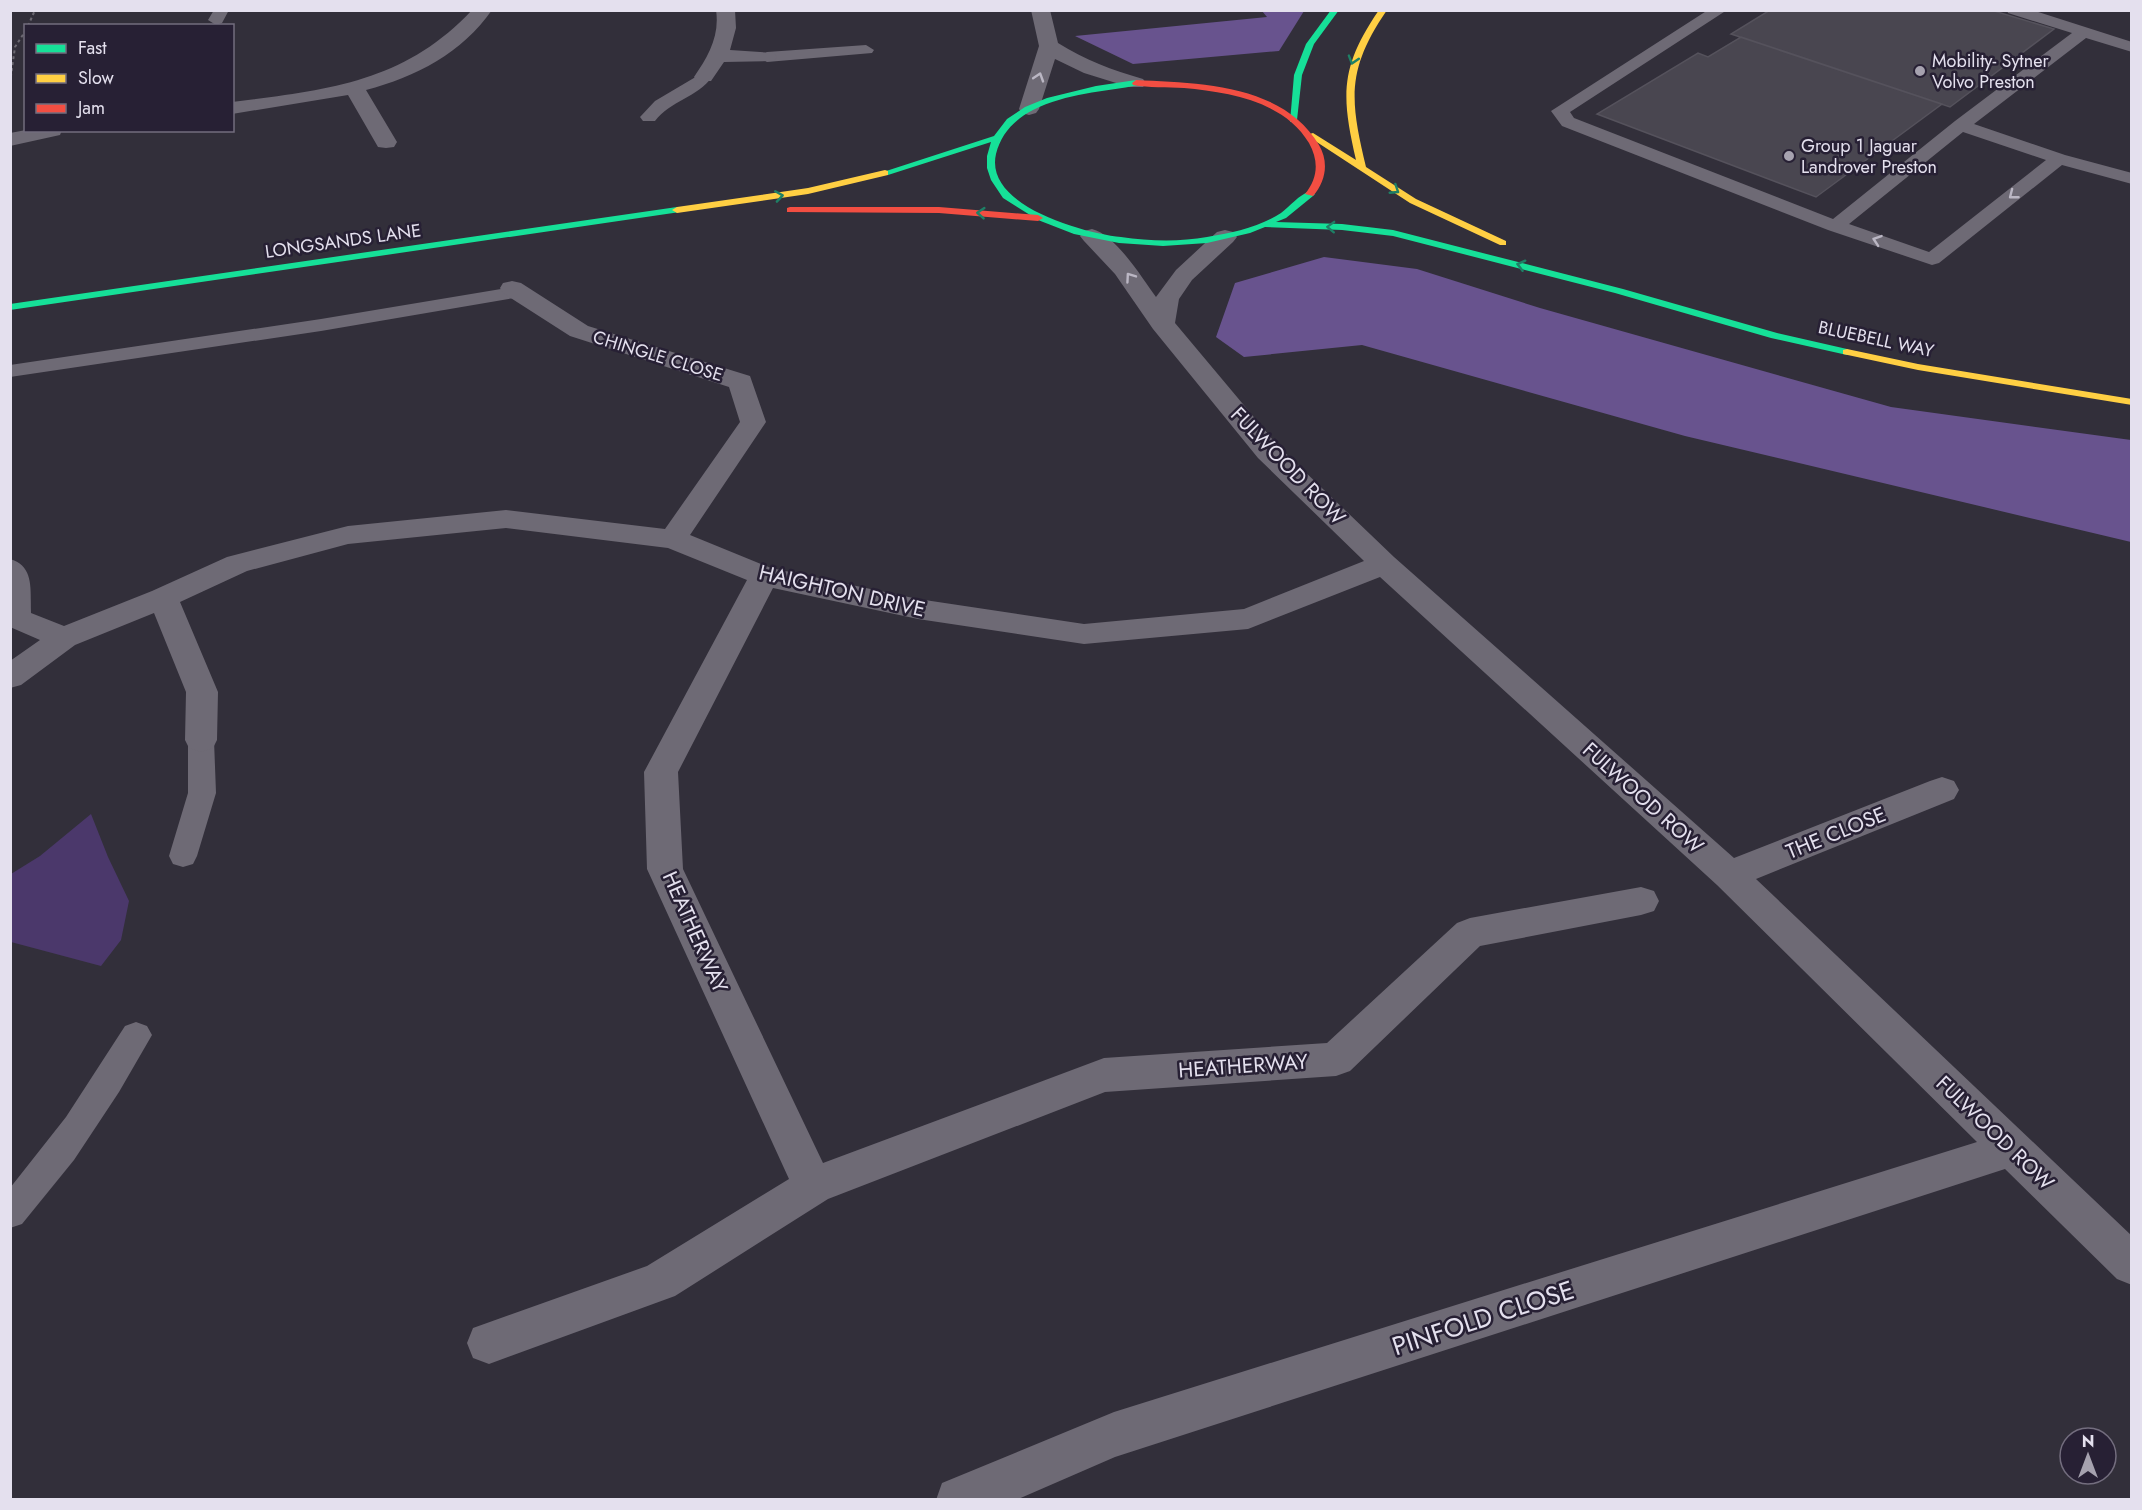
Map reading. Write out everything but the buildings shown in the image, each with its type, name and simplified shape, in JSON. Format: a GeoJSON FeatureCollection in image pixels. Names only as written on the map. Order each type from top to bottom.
{"type":"FeatureCollection","features":[{"type":"Feature","properties":{"kind":"main road"},"geometry":{"type":"LineString","coordinates":[[1293,120],[1298,75],[1310,44],[1335,10]]}},
{"type":"Feature","properties":{"kind":"main road"},"geometry":{"type":"LineString","coordinates":[[1362,168],[1349,110],[1348,78],[1355,53],[1368,28],[1383,10]]}},
{"type":"Feature","properties":{"kind":"main road"},"geometry":{"type":"LineString","coordinates":[[1039,218],[1012,200],[995,180],[990,158],[996,138],[1009,123],[1029,109],[1069,93],[1096,87],[1136,83],[1181,84],[1224,90],[1262,103],[1293,120],[1310,135],[1413,201],[1458,224],[1512,246]]}},
{"type":"Feature","properties":{"kind":"main road"},"geometry":{"type":"LineString","coordinates":[[680,211],[880,208],[939,210],[1039,218],[1092,236],[1136,242],[1181,242],[1225,237],[1267,225],[1305,200],[1318,183],[1322,159],[1310,135]]}},
{"type":"Feature","properties":{"kind":"main road"},"geometry":{"type":"LineString","coordinates":[[680,211],[851,182],[927,162],[996,138]]}},
{"type":"Feature","properties":{"kind":"main road","name":"LONGSANDS LANE"},"geometry":{"type":"LineString","coordinates":[[10,306],[680,211]]}},
{"type":"Feature","properties":{"kind":"main road"},"geometry":{"type":"LineString","coordinates":[[1267,225],[1342,227],[1393,233],[1618,291]]}},
{"type":"Feature","properties":{"kind":"main road"},"geometry":{"type":"LineString","coordinates":[[1533,255],[1618,291]]}},
{"type":"Feature","properties":{"kind":"main road","name":"BLUEBELL WAY"},"geometry":{"type":"LineString","coordinates":[[1618,291],[1774,336],[1918,367],[2132,402]]}},
{"type":"Feature","properties":{"kind":"street"},"geometry":{"type":"LineString","coordinates":[[234,108],[354,87],[398,73],[441,50],[483,10]]}},
{"type":"Feature","properties":{"kind":"street"},"geometry":{"type":"LineString","coordinates":[[704,76],[718,56],[728,19],[725,10]]}},
{"type":"Feature","properties":{"kind":"street"},"geometry":{"type":"LineString","coordinates":[[1029,109],[1049,46],[1040,10]]}},
{"type":"Feature","properties":{"kind":"street"},"geometry":{"type":"LineString","coordinates":[[1049,46],[1076,64],[1096,73],[1136,83]]}},
{"type":"Feature","properties":{"kind":"street"},"geometry":{"type":"LineString","coordinates":[[718,56],[767,57]]}},
{"type":"Feature","properties":{"kind":"street"},"geometry":{"type":"LineString","coordinates":[[354,87],[386,142]]}},
{"type":"Feature","properties":{"kind":"street"},"geometry":{"type":"LineString","coordinates":[[10,140],[44,132]]}},
{"type":"Feature","properties":{"kind":"street","name":"FULWOOD ROW"},"geometry":{"type":"LineString","coordinates":[[1092,236],[1124,269],[1162,324],[1268,452],[1384,564],[1729,875],[2132,1265]]}},
{"type":"Feature","properties":{"kind":"street"},"geometry":{"type":"LineString","coordinates":[[1162,324],[1167,299],[1184,275],[1225,237]]}},
{"type":"Feature","properties":{"kind":"street","name":"CHINGLE CLOSE"},"geometry":{"type":"LineString","coordinates":[[516,290],[579,331],[741,382],[753,422],[673,538]]}},
{"type":"Feature","properties":{"kind":"street","name":"HAIGHTON DRIVE"},"geometry":{"type":"LineString","coordinates":[[10,677],[64,638],[163,598],[237,564],[348,535],[506,519],[673,538],[764,576],[918,609],[1084,634],[1248,619],[1384,564]]}},
{"type":"Feature","properties":{"kind":"street"},"geometry":{"type":"LineString","coordinates":[[10,569],[15,575],[16,618],[64,638]]}},
{"type":"Feature","properties":{"kind":"street","name":"HEATHERWAY"},"geometry":{"type":"LineString","coordinates":[[764,576],[661,772],[665,869],[813,1186]]}},
{"type":"Feature","properties":{"kind":"street"},"geometry":{"type":"LineString","coordinates":[[163,598],[202,692],[201,740]]}},
{"type":"Feature","properties":{"kind":"street","name":"THE CLOSE"},"geometry":{"type":"LineString","coordinates":[[1729,875],[1942,790]]}},
{"type":"Feature","properties":{"kind":"street","name":"HEATHERWAY"},"geometry":{"type":"LineString","coordinates":[[489,1343],[660,1282],[813,1186],[1104,1076],[1336,1059],[1470,933],[1641,901]]}},
{"type":"Feature","properties":{"kind":"street","name":"PINFOLD CLOSE"},"geometry":{"type":"LineString","coordinates":[[959,1500],[1114,1435],[2012,1149]]}},
{"type":"Feature","properties":{"kind":"lane"},"geometry":{"type":"LineString","coordinates":[[1719,10],[1560,111],[1568,122],[1835,226],[1932,260],[2059,159]]}},
{"type":"Feature","properties":{"kind":"lane"},"geometry":{"type":"LineString","coordinates":[[2014,10],[2132,47]]}},
{"type":"Feature","properties":{"kind":"lane"},"geometry":{"type":"LineString","coordinates":[[1835,226],[1961,125],[2084,32]]}},
{"type":"Feature","properties":{"kind":"lane"},"geometry":{"type":"LineString","coordinates":[[767,57],[866,50]]}},
{"type":"Feature","properties":{"kind":"lane"},"geometry":{"type":"LineString","coordinates":[[649,117],[660,104],[678,92],[697,84],[704,76]]}},
{"type":"Feature","properties":{"kind":"lane"},"geometry":{"type":"LineString","coordinates":[[1961,125],[2059,159],[2132,179]]}},
{"type":"Feature","properties":{"kind":"lane"},"geometry":{"type":"LineString","coordinates":[[10,371],[321,325],[516,290]]}},
{"type":"Feature","properties":{"kind":"lane"},"geometry":{"type":"LineString","coordinates":[[183,856],[202,794],[201,740]]}},
{"type":"Feature","properties":{"kind":"lane"},"geometry":{"type":"LineString","coordinates":[[10,1213],[40,1181],[106,1088],[136,1035]]}},
{"type":"Feature","properties":{"kind":"path"},"geometry":{"type":"LineString","coordinates":[[29,24],[35,10]]}},
{"type":"Feature","properties":{"kind":"path"},"geometry":{"type":"LineString","coordinates":[[10,82],[15,47],[24,33]]}},
{"type":"Feature","properties":{"kind":"shaded area"},"geometry":{"type":"Polygon","coordinates":[[[1262,11],[1304,11],[1279,51],[1133,64],[1075,36],[1267,17],[1262,11]]]}},
{"type":"Feature","properties":{"kind":"shaded area"},"geometry":{"type":"Polygon","coordinates":[[[1324,257],[1417,269],[1540,308],[1891,407],[2131,440],[2131,542],[1685,436],[1362,345],[1244,357],[1216,337],[1235,283],[1324,257]]]}},
{"type":"Feature","properties":{"kind":"shaded area"},"geometry":{"type":"Polygon","coordinates":[[[91,814],[129,901],[121,940],[101,966],[11,942],[11,874],[40,856],[91,814]]]}},
{"type":"Feature","properties":{"kind":"traffic: fast"},"geometry":{"type":"LineString","coordinates":[[1293,120],[1298,75],[1310,44],[1335,10]]}},
{"type":"Feature","properties":{"kind":"traffic: fast"},"geometry":{"type":"LineString","coordinates":[[1136,83],[1073,93],[1028,109],[1010,121],[997,137],[991,156],[993,174],[1003,191],[1011,200],[1041,218],[1078,232],[1119,240],[1163,243],[1207,240],[1247,231],[1282,216],[1310,194]]}},
{"type":"Feature","properties":{"kind":"traffic: fast"},"geometry":{"type":"LineString","coordinates":[[885,173],[996,138]]}},
{"type":"Feature","properties":{"kind":"traffic: fast"},"geometry":{"type":"LineString","coordinates":[[10,307],[677,210]]}},
{"type":"Feature","properties":{"kind":"traffic: fast"},"geometry":{"type":"LineString","coordinates":[[1267,225],[1342,227],[1393,233],[1619,291],[1775,336],[1847,352]]}},
{"type":"Feature","properties":{"kind":"traffic: slow"},"geometry":{"type":"LineString","coordinates":[[1362,168],[1350,104],[1352,68],[1358,50],[1383,10]]}},
{"type":"Feature","properties":{"kind":"traffic: slow"},"geometry":{"type":"LineString","coordinates":[[1310,135],[1413,201],[1503,243]]}},
{"type":"Feature","properties":{"kind":"traffic: slow"},"geometry":{"type":"LineString","coordinates":[[677,210],[808,191],[885,173]]}},
{"type":"Feature","properties":{"kind":"traffic: slow"},"geometry":{"type":"LineString","coordinates":[[1847,352],[1918,367],[2132,402]]}},
{"type":"Feature","properties":{"kind":"traffic: jam"},"geometry":{"type":"LineString","coordinates":[[1136,83],[1212,89],[1265,103],[1288,115],[1306,130],[1318,151],[1321,163],[1320,174],[1310,194]]}},
{"type":"Feature","properties":{"kind":"traffic: jam"},"geometry":{"type":"LineString","coordinates":[[790,210],[939,210],[1038,218]]}},
{"type":"Feature","properties":{"kind":"place","name":"Mobility- Sytner Volvo Preston"},"geometry":{"type":"Point","coordinates":[1920,71]}},
{"type":"Feature","properties":{"kind":"place","name":"Group 1 Jaguar Landrover Preston"},"geometry":{"type":"Point","coordinates":[1789,156]}}]}
